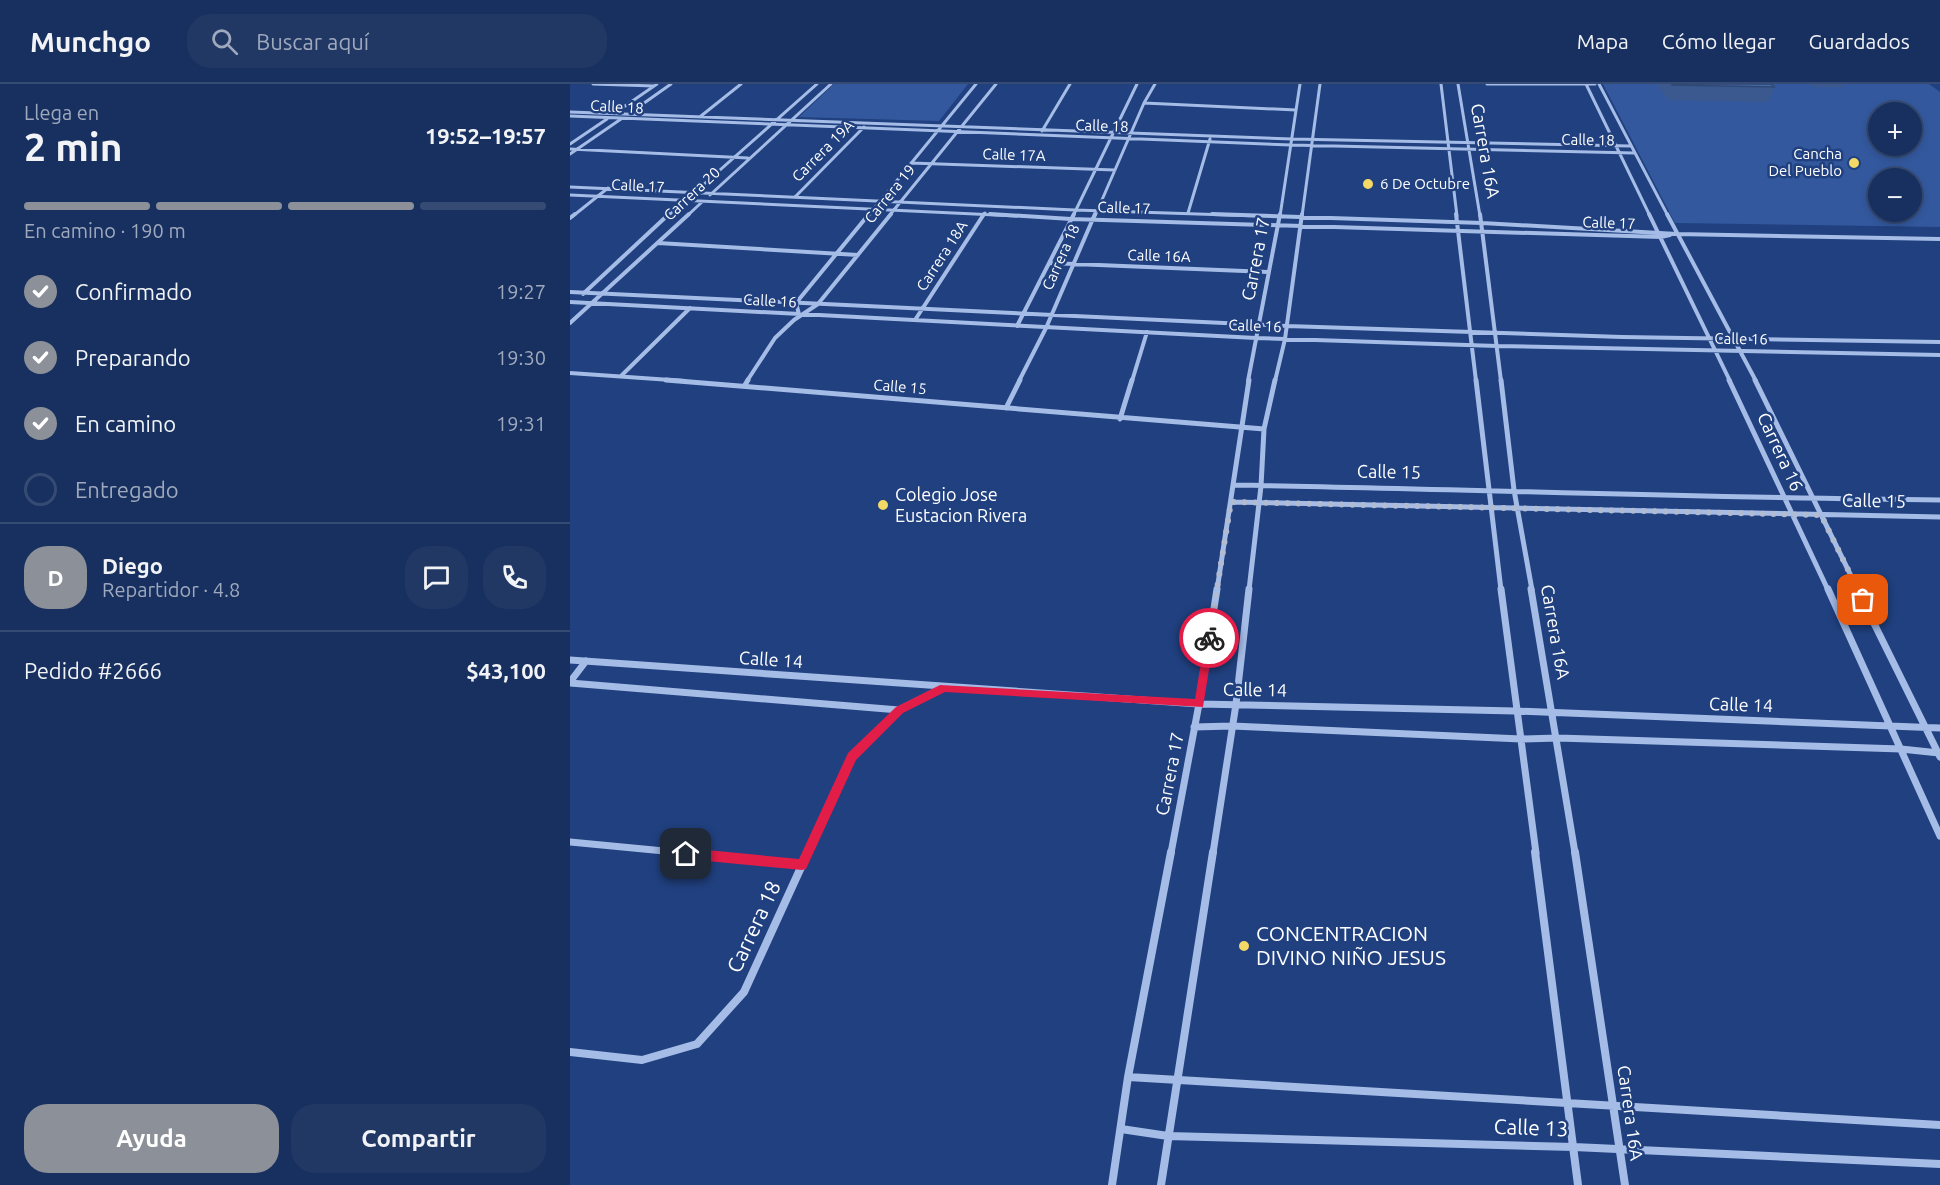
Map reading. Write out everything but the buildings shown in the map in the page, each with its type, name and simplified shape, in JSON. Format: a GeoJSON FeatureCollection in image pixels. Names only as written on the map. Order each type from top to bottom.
{"type":"FeatureCollection","features":[{"type":"Feature","properties":{"kind":"street"},"geometry":{"type":"LineString","coordinates":[[593,84],[656,85]]}},
{"type":"Feature","properties":{"kind":"street"},"geometry":{"type":"LineString","coordinates":[[570,154],[671,84]]}},
{"type":"Feature","properties":{"kind":"street"},"geometry":{"type":"LineString","coordinates":[[701,116],[741,84]]}},
{"type":"Feature","properties":{"kind":"street","name":"Carrera 20"},"geometry":{"type":"LineString","coordinates":[[572,302],[817,84]]}},
{"type":"Feature","properties":{"kind":"street","name":"Carrera 20"},"geometry":{"type":"LineString","coordinates":[[570,323],[831,84]]}},
{"type":"Feature","properties":{"kind":"street","name":"Carrera 19"},"geometry":{"type":"LineString","coordinates":[[796,303],[976,84]]}},
{"type":"Feature","properties":{"kind":"street","name":"Carrera 19"},"geometry":{"type":"LineString","coordinates":[[746,385],[761,353],[799,314],[818,304],[996,84]]}},
{"type":"Feature","properties":{"kind":"street"},"geometry":{"type":"LineString","coordinates":[[1042,131],[1070,84]]}},
{"type":"Feature","properties":{"kind":"street","name":"Carrera 18"},"geometry":{"type":"LineString","coordinates":[[1017,327],[1113,138],[1137,84]]}},
{"type":"Feature","properties":{"kind":"street","name":"Carrera 18"},"geometry":{"type":"LineString","coordinates":[[1006,408],[1046,328],[1144,103],[1155,84]]}},
{"type":"Feature","properties":{"kind":"street","name":"Carrera 17"},"geometry":{"type":"LineString","coordinates":[[1112,1185],[1128,1077],[1199,704],[1234,485],[1240,428],[1280,216],[1300,84]]}},
{"type":"Feature","properties":{"kind":"street","name":"Carrera 17"},"geometry":{"type":"LineString","coordinates":[[1161,1185],[1236,704],[1261,486],[1264,429],[1285,339],[1320,84]]}},
{"type":"Feature","properties":{"kind":"street","name":"Carrera 16A"},"geometry":{"type":"LineString","coordinates":[[1441,84],[1515,711],[1521,739],[1578,1185]]}},
{"type":"Feature","properties":{"kind":"street","name":"Carrera 16A"},"geometry":{"type":"LineString","coordinates":[[1458,84],[1482,223],[1514,490],[1558,738],[1615,1105],[1625,1185]]}},
{"type":"Feature","properties":{"kind":"street"},"geometry":{"type":"LineString","coordinates":[[1487,84],[1597,84]]}},
{"type":"Feature","properties":{"kind":"street","name":"Carrera 16"},"geometry":{"type":"LineString","coordinates":[[1597,84],[1741,351],[1939,754]]}},
{"type":"Feature","properties":{"kind":"street"},"geometry":{"type":"LineString","coordinates":[[570,144],[656,85]]}},
{"type":"Feature","properties":{"kind":"street","name":"Carrera 16"},"geometry":{"type":"LineString","coordinates":[[1586,85],[1787,499],[1940,836]]}},
{"type":"Feature","properties":{"kind":"street"},"geometry":{"type":"LineString","coordinates":[[1144,103],[1296,110]]}},
{"type":"Feature","properties":{"kind":"street","name":"Calle 18"},"geometry":{"type":"LineString","coordinates":[[570,112],[1132,133],[1291,142]]}},
{"type":"Feature","properties":{"kind":"street","name":"Calle 18"},"geometry":{"type":"LineString","coordinates":[[570,116],[1209,142],[1630,146]]}},
{"type":"Feature","properties":{"kind":"street","name":"Carrera 19A"},"geometry":{"type":"LineString","coordinates":[[795,196],[868,123]]}},
{"type":"Feature","properties":{"kind":"street"},"geometry":{"type":"LineString","coordinates":[[1188,213],[1211,137]]}},
{"type":"Feature","properties":{"kind":"street","name":"Calle 18"},"geometry":{"type":"LineString","coordinates":[[1469,146],[1634,153]]}},
{"type":"Feature","properties":{"kind":"street"},"geometry":{"type":"LineString","coordinates":[[570,149],[748,158]]}},
{"type":"Feature","properties":{"kind":"street","name":"Calle 17A"},"geometry":{"type":"LineString","coordinates":[[911,163],[1115,170]]}},
{"type":"Feature","properties":{"kind":"street","name":"Calle 17"},"geometry":{"type":"LineString","coordinates":[[570,187],[1098,211],[1482,223],[1659,235]]}},
{"type":"Feature","properties":{"kind":"street"},"geometry":{"type":"LineString","coordinates":[[570,218],[609,188]]}},
{"type":"Feature","properties":{"kind":"street","name":"Calle 17"},"geometry":{"type":"LineString","coordinates":[[570,195],[984,213],[1071,219],[1300,224],[1458,231],[1940,239]]}},
{"type":"Feature","properties":{"kind":"street","name":"Carrera 18A"},"geometry":{"type":"LineString","coordinates":[[915,320],[991,205]]}},
{"type":"Feature","properties":{"kind":"street"},"geometry":{"type":"LineString","coordinates":[[658,243],[858,255]]}},
{"type":"Feature","properties":{"kind":"street","name":"Calle 16A"},"geometry":{"type":"LineString","coordinates":[[1050,264],[1268,272]]}},
{"type":"Feature","properties":{"kind":"street","name":"Calle 16"},"geometry":{"type":"LineString","coordinates":[[570,292],[1287,326],[1710,339],[1940,342]]}},
{"type":"Feature","properties":{"kind":"street","name":"Calle 16"},"geometry":{"type":"LineString","coordinates":[[572,302],[1256,338],[1497,346],[1940,355]]}},
{"type":"Feature","properties":{"kind":"street"},"geometry":{"type":"LineString","coordinates":[[796,303],[799,314]]}},
{"type":"Feature","properties":{"kind":"street"},"geometry":{"type":"LineString","coordinates":[[621,376],[690,308]]}},
{"type":"Feature","properties":{"kind":"street"},"geometry":{"type":"LineString","coordinates":[[1120,419],[1147,332]]}},
{"type":"Feature","properties":{"kind":"street","name":"Calle 15"},"geometry":{"type":"LineString","coordinates":[[570,373],[746,385],[1120,419],[1264,429]]}},
{"type":"Feature","properties":{"kind":"street","name":"Calle 15"},"geometry":{"type":"LineString","coordinates":[[1234,485],[1489,489],[1787,499],[1940,500]]}},
{"type":"Feature","properties":{"kind":"street","name":"Calle 15"},"geometry":{"type":"LineString","coordinates":[[1231,502],[1491,507],[1518,510],[1940,517]]}},
{"type":"Feature","properties":{"kind":"street","name":"Calle 14"},"geometry":{"type":"LineString","coordinates":[[570,660],[944,688],[1199,704],[1515,711],[1940,728]]}},
{"type":"Feature","properties":{"kind":"street"},"geometry":{"type":"LineString","coordinates":[[570,683],[586,661]]}},
{"type":"Feature","properties":{"kind":"street"},"geometry":{"type":"LineString","coordinates":[[570,683],[900,710]]}},
{"type":"Feature","properties":{"kind":"street","name":"Carrera 18"},"geometry":{"type":"LineString","coordinates":[[570,1052],[642,1060],[698,1044],[744,992],[852,757],[900,710],[944,688]]}},
{"type":"Feature","properties":{"kind":"street","name":"Calle 14"},"geometry":{"type":"LineString","coordinates":[[1194,728],[1232,726],[1521,739],[1558,738],[1901,749],[1939,754]]}},
{"type":"Feature","properties":{"kind":"street"},"geometry":{"type":"LineString","coordinates":[[570,842],[802,865]]}},
{"type":"Feature","properties":{"kind":"street","name":"Calle 13"},"geometry":{"type":"LineString","coordinates":[[1128,1077],[1567,1101],[1940,1125]]}},
{"type":"Feature","properties":{"kind":"street","name":"Calle 13"},"geometry":{"type":"LineString","coordinates":[[1121,1130],[1168,1136],[1574,1147],[1940,1164]]}},
{"type":"Feature","properties":{"kind":"shaded area"},"geometry":{"type":"Polygon","coordinates":[[[834,84],[968,84],[939,121],[799,117],[834,84]]]}},
{"type":"Feature","properties":{"kind":"shaded area"},"geometry":{"type":"Polygon","coordinates":[[[1603,84],[1929,84],[1940,92],[1940,227],[1675,223],[1603,84]]]}},
{"type":"Feature","properties":{"kind":"way so far"},"geometry":{"type":"LineString","coordinates":[[1209,638],[1231,502],[1821,515],[1863,600]]}},
{"type":"Feature","properties":{"kind":"place","name":"Cancha Del Pueblo"},"geometry":{"type":"Point","coordinates":[1854,163]}},
{"type":"Feature","properties":{"kind":"place","name":"6 De Octubre"},"geometry":{"type":"Point","coordinates":[1368,184]}},
{"type":"Feature","properties":{"kind":"place","name":"Colegio Jose Eustacion Rivera"},"geometry":{"type":"Point","coordinates":[883,505]}},
{"type":"Feature","properties":{"kind":"place","name":"CONCENTRACION DIVINO NIÑO JESUS"},"geometry":{"type":"Point","coordinates":[1244,946]}},
{"type":"Feature","properties":{"kind":"route"},"geometry":{"type":"LineString","coordinates":[[686,854],[802,865],[852,757],[900,710],[944,688],[1199,704],[1209,638]]}}]}
